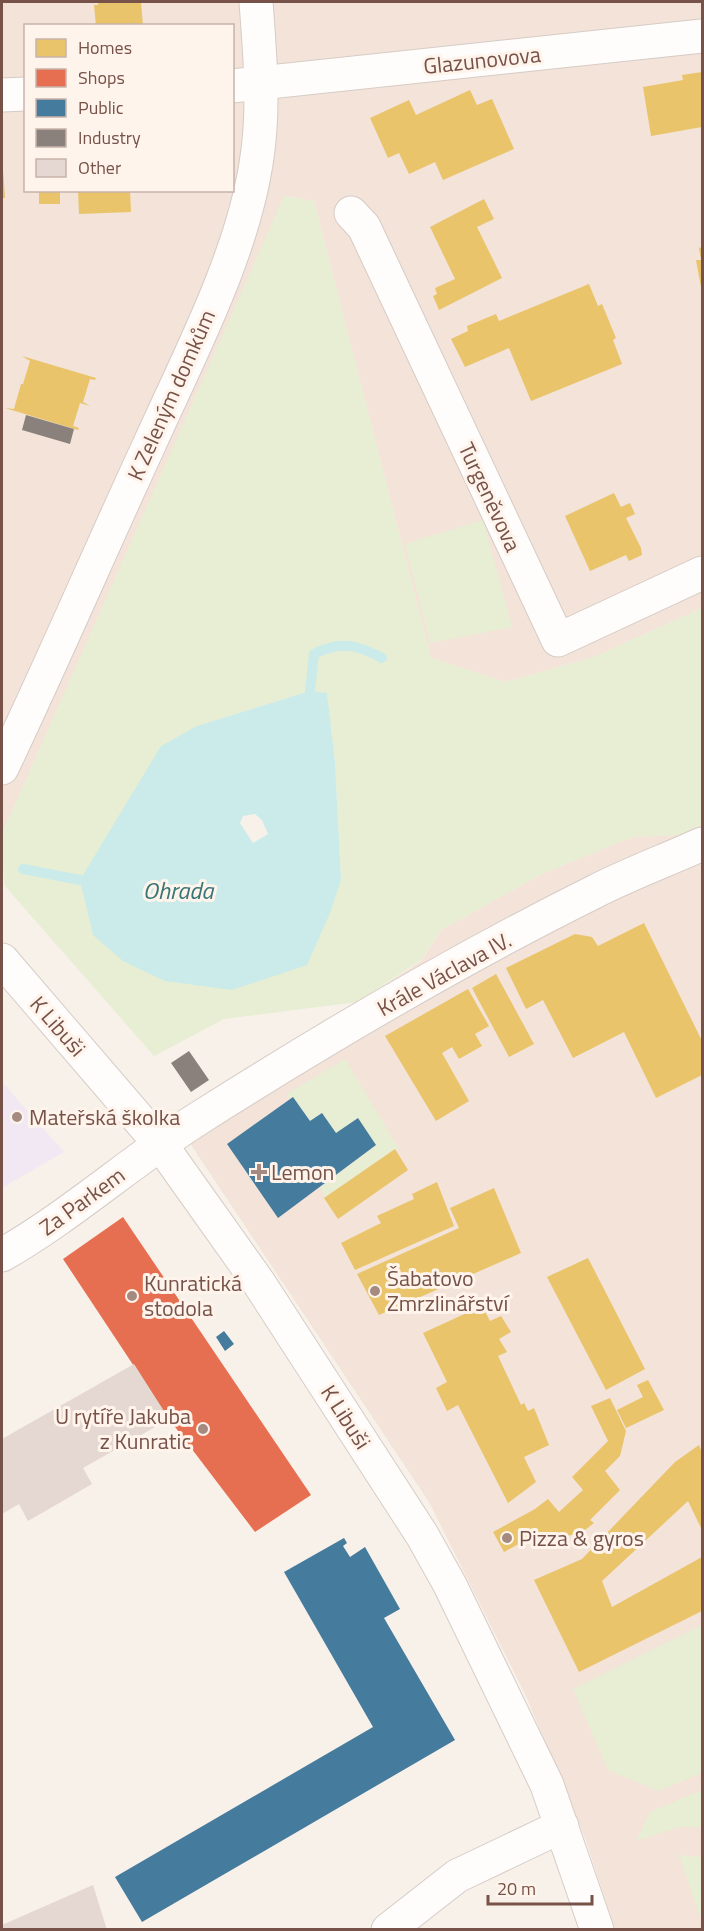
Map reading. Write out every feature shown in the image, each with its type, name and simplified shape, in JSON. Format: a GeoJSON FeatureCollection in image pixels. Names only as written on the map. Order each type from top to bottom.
{"type":"FeatureCollection","features":[{"type":"Feature","properties":{"kind":"street","name":"K Zeleným domkům"},"geometry":{"type":"LineString","coordinates":[[2,768],[211,308],[243,219],[256,166],[247,85],[256,2]]}},
{"type":"Feature","properties":{"kind":"street","name":"Glazunovova"},"geometry":{"type":"LineString","coordinates":[[247,85],[702,36]]}},
{"type":"Feature","properties":{"kind":"street"},"geometry":{"type":"LineString","coordinates":[[2,95],[24,94]]}},
{"type":"Feature","properties":{"kind":"street","name":"Turgeněvova"},"geometry":{"type":"LineString","coordinates":[[351,213],[364,227],[558,640],[702,573]]}},
{"type":"Feature","properties":{"kind":"street","name":"Krále Václava IV."},"geometry":{"type":"LineString","coordinates":[[160,1145],[194,1121],[450,968],[596,891],[702,844]]}},
{"type":"Feature","properties":{"kind":"street","name":"K Libuši"},"geometry":{"type":"LineString","coordinates":[[2,960],[160,1145],[259,1283],[422,1535],[450,1585],[523,1731],[562,1826],[597,1929]]}},
{"type":"Feature","properties":{"kind":"street","name":"Za Parkem"},"geometry":{"type":"LineString","coordinates":[[2,1255],[46,1230],[160,1145]]}},
{"type":"Feature","properties":{"kind":"street"},"geometry":{"type":"LineString","coordinates":[[388,1929],[457,1876],[562,1826]]}},
{"type":"Feature","properties":{"kind":"shaded area"},"geometry":{"type":"Polygon","coordinates":[[[2,2],[702,2],[702,608],[594,657],[505,682],[431,658],[314,201],[285,196],[2,834],[2,2]]]}},
{"type":"Feature","properties":{"kind":"shaded area"},"geometry":{"type":"Polygon","coordinates":[[[702,824],[702,1929],[615,1929],[586,1841],[526,1696],[429,1502],[175,1121],[421,961],[441,930],[542,874],[632,837],[679,835],[702,824]]]}},
{"type":"Feature","properties":{"kind":"shaded area","name":"Mateřská školka"},"geometry":{"type":"Polygon","coordinates":[[[2,1082],[64,1152],[2,1188],[2,1082]]]}},
{"type":"Feature","properties":{"kind":"green space"},"geometry":{"type":"Polygon","coordinates":[[[284,196],[314,201],[431,658],[505,682],[594,657],[702,608],[702,824],[679,835],[632,837],[542,874],[441,930],[421,960],[357,1002],[224,1019],[154,1056],[4,885],[2,834],[284,196]],[[310,691],[197,726],[97,854],[80,881],[341,880],[335,762],[327,694],[310,691]]]}},
{"type":"Feature","properties":{"kind":"green space"},"geometry":{"type":"Polygon","coordinates":[[[483,520],[512,627],[430,643],[405,544],[483,520]]]}},
{"type":"Feature","properties":{"kind":"green space"},"geometry":{"type":"Polygon","coordinates":[[[345,1059],[399,1149],[325,1197],[320,1188],[376,1145],[358,1118],[336,1133],[322,1113],[310,1121],[293,1097],[290,1099],[287,1094],[345,1059]]]}},
{"type":"Feature","properties":{"kind":"green space"},"geometry":{"type":"Polygon","coordinates":[[[702,1625],[702,1773],[658,1791],[608,1770],[573,1689],[702,1625]]]}},
{"type":"Feature","properties":{"kind":"green space"},"geometry":{"type":"Polygon","coordinates":[[[702,1790],[702,1827],[679,1827],[636,1841],[650,1812],[702,1790]]]}},
{"type":"Feature","properties":{"kind":"green space"},"geometry":{"type":"Polygon","coordinates":[[[679,1855],[702,1857],[702,1914],[699,1914],[679,1855]]]}},
{"type":"Feature","properties":{"kind":"water","name":"Ohrada"},"geometry":{"type":"Polygon","coordinates":[[[310,691],[327,693],[335,762],[341,880],[330,913],[307,965],[232,990],[165,981],[123,961],[93,935],[80,880],[161,746],[197,726],[310,691]],[[255,814],[243,816],[240,823],[253,843],[268,834],[262,820],[255,814]]]}},
{"type":"Feature","properties":{"kind":"building: Homes"},"geometry":{"type":"Polygon","coordinates":[[[98,2],[141,2],[143,24],[96,24],[94,5],[98,5],[98,2]]]}},
{"type":"Feature","properties":{"kind":"building: Homes"},"geometry":{"type":"Polygon","coordinates":[[[702,72],[702,127],[651,136],[643,87],[683,80],[682,75],[702,72]]]}},
{"type":"Feature","properties":{"kind":"building: Homes"},"geometry":{"type":"Polygon","coordinates":[[[470,90],[477,105],[492,99],[514,149],[443,180],[435,162],[409,174],[399,153],[388,158],[370,118],[409,100],[416,115],[470,90]]]}},
{"type":"Feature","properties":{"kind":"building: Homes"},"geometry":{"type":"Polygon","coordinates":[[[3,169],[5,198],[2,198],[3,169]]]}},
{"type":"Feature","properties":{"kind":"building: Homes"},"geometry":{"type":"Polygon","coordinates":[[[39,192],[60,192],[60,204],[39,204],[39,192]]]}},
{"type":"Feature","properties":{"kind":"building: Homes"},"geometry":{"type":"Polygon","coordinates":[[[78,192],[130,192],[131,212],[79,214],[78,192]]]}},
{"type":"Feature","properties":{"kind":"building: Homes"},"geometry":{"type":"Polygon","coordinates":[[[484,199],[494,219],[477,227],[502,278],[439,310],[433,296],[437,294],[435,288],[455,279],[430,227],[484,199]]]}},
{"type":"Feature","properties":{"kind":"building: Homes"},"geometry":{"type":"Polygon","coordinates":[[[702,247],[701,287],[696,260],[701,260],[699,248],[702,247]]]}},
{"type":"Feature","properties":{"kind":"building: Homes"},"geometry":{"type":"Polygon","coordinates":[[[589,284],[598,306],[602,304],[616,338],[613,340],[622,364],[531,401],[509,348],[465,367],[451,339],[468,331],[467,326],[496,314],[499,321],[589,284]]]}},
{"type":"Feature","properties":{"kind":"building: Homes"},"geometry":{"type":"Polygon","coordinates":[[[22,356],[96,378],[95,380],[90,379],[83,402],[90,406],[80,403],[73,426],[79,428],[78,430],[5,408],[14,409],[21,384],[23,384],[30,361],[22,356]]]}},
{"type":"Feature","properties":{"kind":"building: Homes"},"geometry":{"type":"Polygon","coordinates":[[[614,493],[621,507],[630,503],[635,514],[626,518],[641,548],[642,555],[629,561],[626,555],[590,571],[565,516],[614,493]]]}},
{"type":"Feature","properties":{"kind":"building: Homes"},"geometry":{"type":"Polygon","coordinates":[[[644,923],[702,1041],[702,1075],[656,1098],[624,1032],[573,1058],[543,1000],[526,1009],[506,968],[575,934],[592,937],[598,946],[644,923]]]}},
{"type":"Feature","properties":{"kind":"building: Homes"},"geometry":{"type":"Polygon","coordinates":[[[496,974],[534,1044],[509,1057],[472,988],[496,974]]]}},
{"type":"Feature","properties":{"kind":"building: Homes"},"geometry":{"type":"Polygon","coordinates":[[[468,989],[489,1026],[475,1034],[482,1046],[459,1059],[452,1047],[442,1053],[469,1101],[436,1121],[385,1036],[468,989]]]}},
{"type":"Feature","properties":{"kind":"building: Homes"},"geometry":{"type":"Polygon","coordinates":[[[395,1149],[408,1170],[338,1219],[324,1198],[395,1149]]]}},
{"type":"Feature","properties":{"kind":"building: Homes"},"geometry":{"type":"Polygon","coordinates":[[[437,1182],[454,1226],[355,1270],[341,1243],[381,1223],[377,1216],[414,1199],[412,1194],[437,1182]]]}},
{"type":"Feature","properties":{"kind":"building: Homes"},"geometry":{"type":"Polygon","coordinates":[[[494,1188],[521,1253],[457,1281],[457,1278],[442,1284],[443,1287],[379,1315],[357,1274],[459,1228],[450,1208],[494,1188]]]}},
{"type":"Feature","properties":{"kind":"building: Homes"},"geometry":{"type":"Polygon","coordinates":[[[588,1258],[645,1369],[606,1390],[547,1277],[588,1258]]]}},
{"type":"Feature","properties":{"kind":"building: Homes"},"geometry":{"type":"Polygon","coordinates":[[[482,1306],[490,1321],[501,1316],[511,1332],[499,1339],[507,1352],[498,1356],[521,1405],[524,1403],[528,1411],[534,1408],[549,1445],[524,1457],[536,1482],[508,1503],[458,1405],[447,1411],[436,1388],[447,1382],[423,1333],[482,1306]]]}},
{"type":"Feature","properties":{"kind":"building: Homes"},"geometry":{"type":"Polygon","coordinates":[[[648,1380],[664,1410],[626,1428],[617,1410],[643,1397],[637,1385],[648,1380]]]}},
{"type":"Feature","properties":{"kind":"building: Homes"},"geometry":{"type":"Polygon","coordinates":[[[610,1398],[626,1431],[620,1456],[605,1471],[620,1490],[590,1520],[594,1523],[585,1530],[557,1540],[555,1536],[541,1545],[534,1536],[504,1552],[493,1532],[535,1509],[548,1499],[559,1512],[583,1490],[572,1477],[608,1441],[591,1406],[610,1398]]]}},
{"type":"Feature","properties":{"kind":"building: Homes"},"geometry":{"type":"Polygon","coordinates":[[[699,1445],[702,1453],[702,1530],[688,1501],[602,1581],[612,1607],[702,1557],[702,1611],[579,1672],[534,1580],[582,1559],[675,1462],[699,1445]]]}},
{"type":"Feature","properties":{"kind":"building: Shops"},"geometry":{"type":"Polygon","coordinates":[[[123,1217],[311,1495],[255,1532],[169,1419],[63,1259],[123,1217]]]}},
{"type":"Feature","properties":{"kind":"building: Public"},"geometry":{"type":"Polygon","coordinates":[[[293,1097],[310,1121],[322,1113],[336,1133],[358,1118],[376,1145],[278,1218],[227,1144],[293,1097]]]}},
{"type":"Feature","properties":{"kind":"building: Public"},"geometry":{"type":"Polygon","coordinates":[[[224,1331],[234,1344],[225,1351],[216,1337],[224,1331]]]}},
{"type":"Feature","properties":{"kind":"building: Public"},"geometry":{"type":"Polygon","coordinates":[[[344,1538],[347,1543],[343,1546],[350,1557],[365,1547],[400,1609],[384,1618],[455,1740],[142,1922],[115,1877],[373,1727],[284,1572],[344,1538]]]}},
{"type":"Feature","properties":{"kind":"building: Industry"},"geometry":{"type":"Polygon","coordinates":[[[26,415],[74,429],[70,444],[22,430],[26,415]]]}},
{"type":"Feature","properties":{"kind":"building: Industry"},"geometry":{"type":"Polygon","coordinates":[[[189,1051],[209,1080],[191,1092],[171,1063],[189,1051]]]}},
{"type":"Feature","properties":{"kind":"building: Other"},"geometry":{"type":"Polygon","coordinates":[[[134,1364],[169,1419],[83,1468],[92,1484],[28,1521],[19,1504],[2,1514],[2,1439],[134,1364]]]}},
{"type":"Feature","properties":{"kind":"building: Other"},"geometry":{"type":"Polygon","coordinates":[[[93,1885],[107,1930],[2,1930],[2,1925],[93,1885]]]}},
{"type":"Feature","properties":{"kind":"waterway"},"geometry":{"type":"LineString","coordinates":[[310,691],[314,654],[332,647],[348,646],[382,658]]}},
{"type":"Feature","properties":{"kind":"waterway"},"geometry":{"type":"LineString","coordinates":[[23,869],[80,880]]}},
{"type":"Feature","properties":{"kind":"place","name":"Mateřská školka"},"geometry":{"type":"Point","coordinates":[17,1117]}},
{"type":"Feature","properties":{"kind":"place","name":"Lemon"},"geometry":{"type":"Point","coordinates":[259,1172]}},
{"type":"Feature","properties":{"kind":"place","name":"Šabatovo Zmrzlinářství"},"geometry":{"type":"Point","coordinates":[375,1291]}},
{"type":"Feature","properties":{"kind":"place","name":"Kunratická stodola"},"geometry":{"type":"Point","coordinates":[132,1296]}},
{"type":"Feature","properties":{"kind":"place","name":"U rytíře Jakuba z Kunratic"},"geometry":{"type":"Point","coordinates":[203,1429]}},
{"type":"Feature","properties":{"kind":"place","name":"Pizza & gyros"},"geometry":{"type":"Point","coordinates":[507,1538]}}]}
